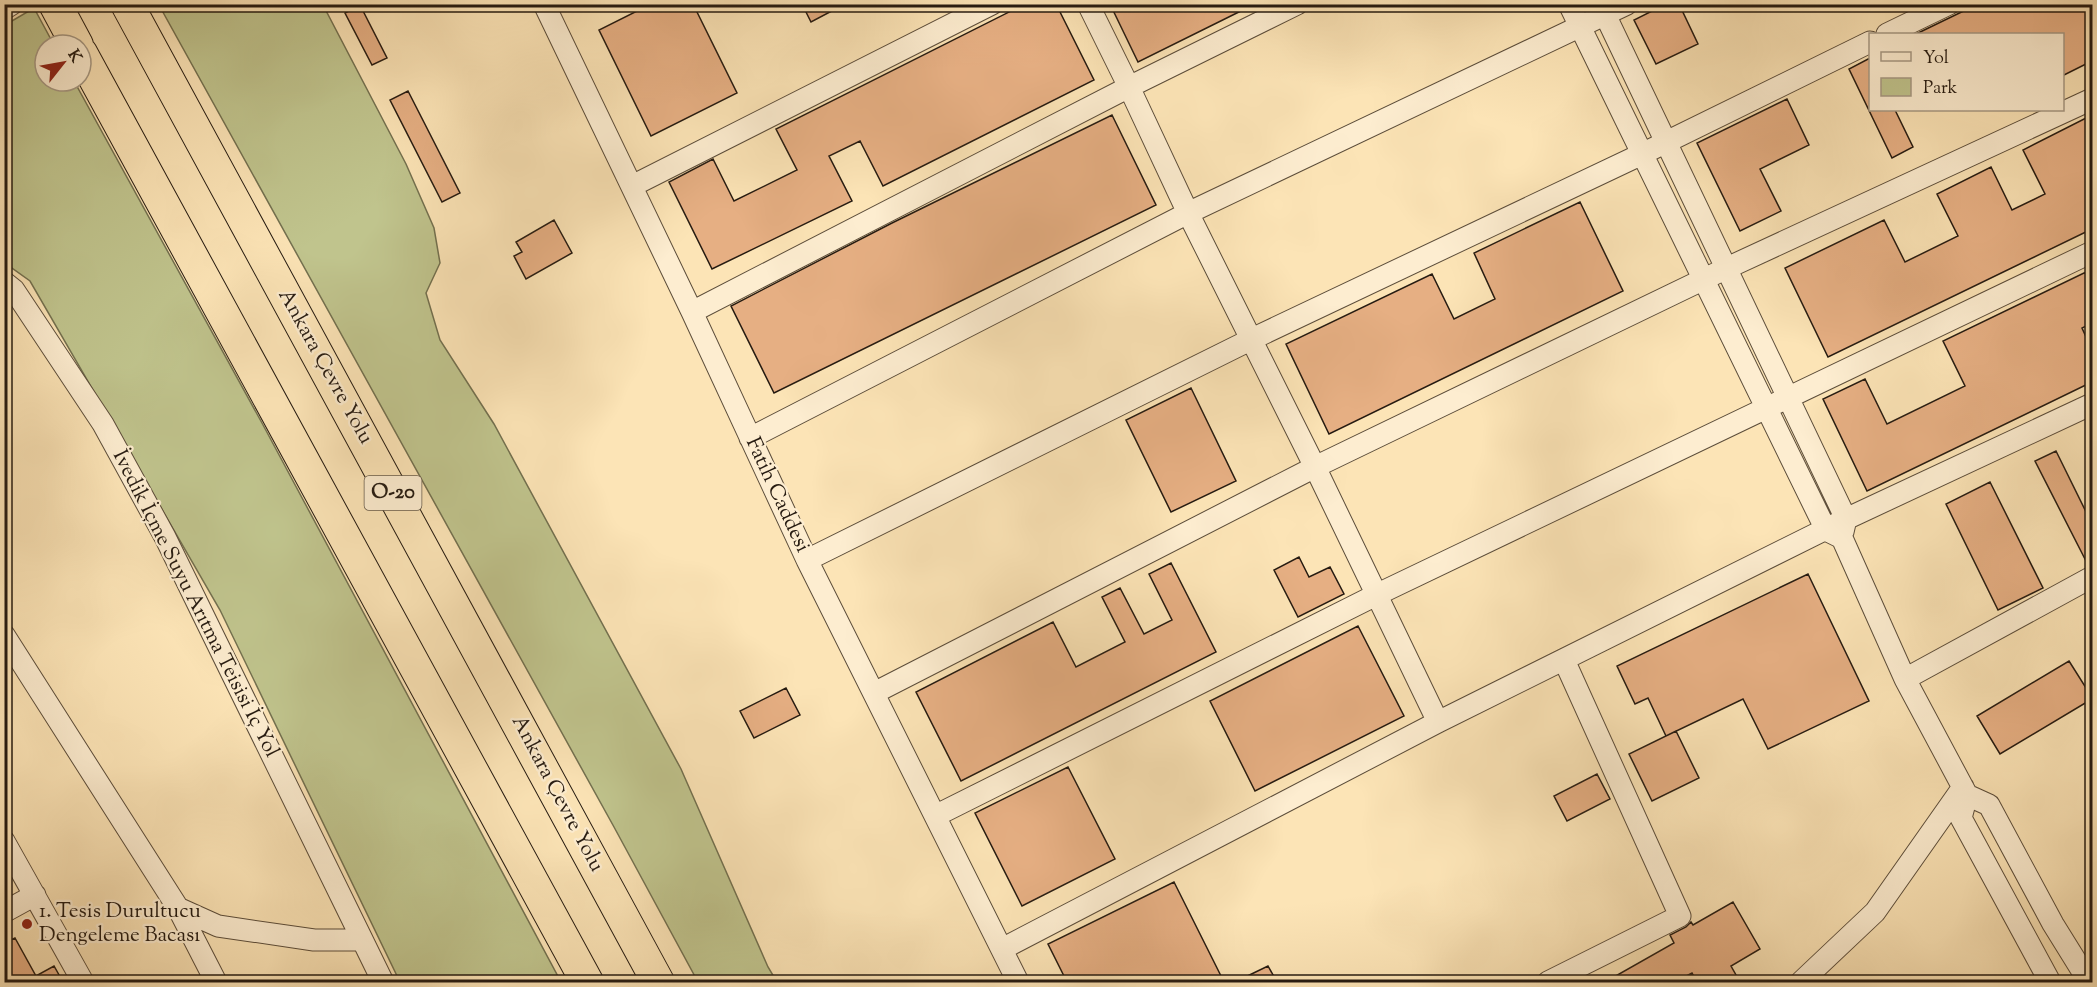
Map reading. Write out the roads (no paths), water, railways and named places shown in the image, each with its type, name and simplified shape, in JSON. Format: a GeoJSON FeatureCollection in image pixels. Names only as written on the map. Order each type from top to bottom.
{"type":"FeatureCollection","features":[{"type":"Feature","properties":{"kind":"highway","name":"Ankara Çevre Yolu"},"geometry":{"type":"LineString","coordinates":[[127,4],[658,982]]}},
{"type":"Feature","properties":{"kind":"highway"},"geometry":{"type":"LineString","coordinates":[[58,10],[70,33]]}},
{"type":"Feature","properties":{"kind":"highway","name":"O-20"},"geometry":{"type":"LineString","coordinates":[[93,75],[582,974]]}},
{"type":"Feature","properties":{"kind":"highway"},"geometry":{"type":"LineString","coordinates":[[568,813],[671,982]]}},
{"type":"Feature","properties":{"kind":"street"},"geometry":{"type":"LineString","coordinates":[[4,9],[12,4]]}},
{"type":"Feature","properties":{"kind":"street","name":"Fatih Caddesi"},"geometry":{"type":"LineString","coordinates":[[544,4],[692,312],[807,560],[1018,982]]}},
{"type":"Feature","properties":{"kind":"street"},"geometry":{"type":"LineString","coordinates":[[632,186],[992,4]]}},
{"type":"Feature","properties":{"kind":"street"},"geometry":{"type":"LineString","coordinates":[[1088,4],[1438,722]]}},
{"type":"Feature","properties":{"kind":"street"},"geometry":{"type":"LineString","coordinates":[[692,312],[1129,87],[1297,4]]}},
{"type":"Feature","properties":{"kind":"street"},"geometry":{"type":"LineString","coordinates":[[1569,4],[1766,408],[1838,529]]}},
{"type":"Feature","properties":{"kind":"street"},"geometry":{"type":"LineString","coordinates":[[750,438],[1188,213],[1580,27],[1603,10],[1627,4]]}},
{"type":"Feature","properties":{"kind":"street"},"geometry":{"type":"LineString","coordinates":[[1889,33],[1949,4]]}},
{"type":"Feature","properties":{"kind":"street"},"geometry":{"type":"LineString","coordinates":[[1603,10],[1788,397],[1838,529],[1905,679],[1965,791],[1989,805],[2085,959],[2089,982]]}},
{"type":"Feature","properties":{"kind":"street"},"geometry":{"type":"LineString","coordinates":[[807,560],[1252,339],[1642,154],[1869,42]]}},
{"type":"Feature","properties":{"kind":"street"},"geometry":{"type":"LineString","coordinates":[[874,693],[1315,467],[1726,268],[2092,99]]}},
{"type":"Feature","properties":{"kind":"street"},"geometry":{"type":"LineString","coordinates":[[934,816],[1376,595],[2092,252]]}},
{"type":"Feature","properties":{"kind":"street","name":"İvedik İçme Suyu Arıtma Teisisi İç Yol"},"geometry":{"type":"LineString","coordinates":[[4,282],[14,290],[103,424],[165,537],[383,982]]}},
{"type":"Feature","properties":{"kind":"street"},"geometry":{"type":"LineString","coordinates":[[1002,949],[1438,722],[2092,404]]}},
{"type":"Feature","properties":{"kind":"street"},"geometry":{"type":"LineString","coordinates":[[1905,679],[2092,577]]}},
{"type":"Feature","properties":{"kind":"street"},"geometry":{"type":"LineString","coordinates":[[4,634],[178,908],[216,982]]}},
{"type":"Feature","properties":{"kind":"street"},"geometry":{"type":"LineString","coordinates":[[1548,982],[1680,916],[1564,660]]}},
{"type":"Feature","properties":{"kind":"street"},"geometry":{"type":"LineString","coordinates":[[1801,982],[1875,912],[1965,791]]}},
{"type":"Feature","properties":{"kind":"street"},"geometry":{"type":"LineString","coordinates":[[1965,791],[1961,818],[2050,982]]}},
{"type":"Feature","properties":{"kind":"street"},"geometry":{"type":"LineString","coordinates":[[4,841],[83,982]]}},
{"type":"Feature","properties":{"kind":"street"},"geometry":{"type":"LineString","coordinates":[[4,912],[34,895]]}},
{"type":"Feature","properties":{"kind":"street"},"geometry":{"type":"LineString","coordinates":[[178,908],[218,926],[314,940],[362,940]]}},
{"type":"Feature","properties":{"kind":"place","name":"1. Tesis Durultucu Dengeleme Bacası"},"geometry":{"type":"Point","coordinates":[27,924]}}]}
